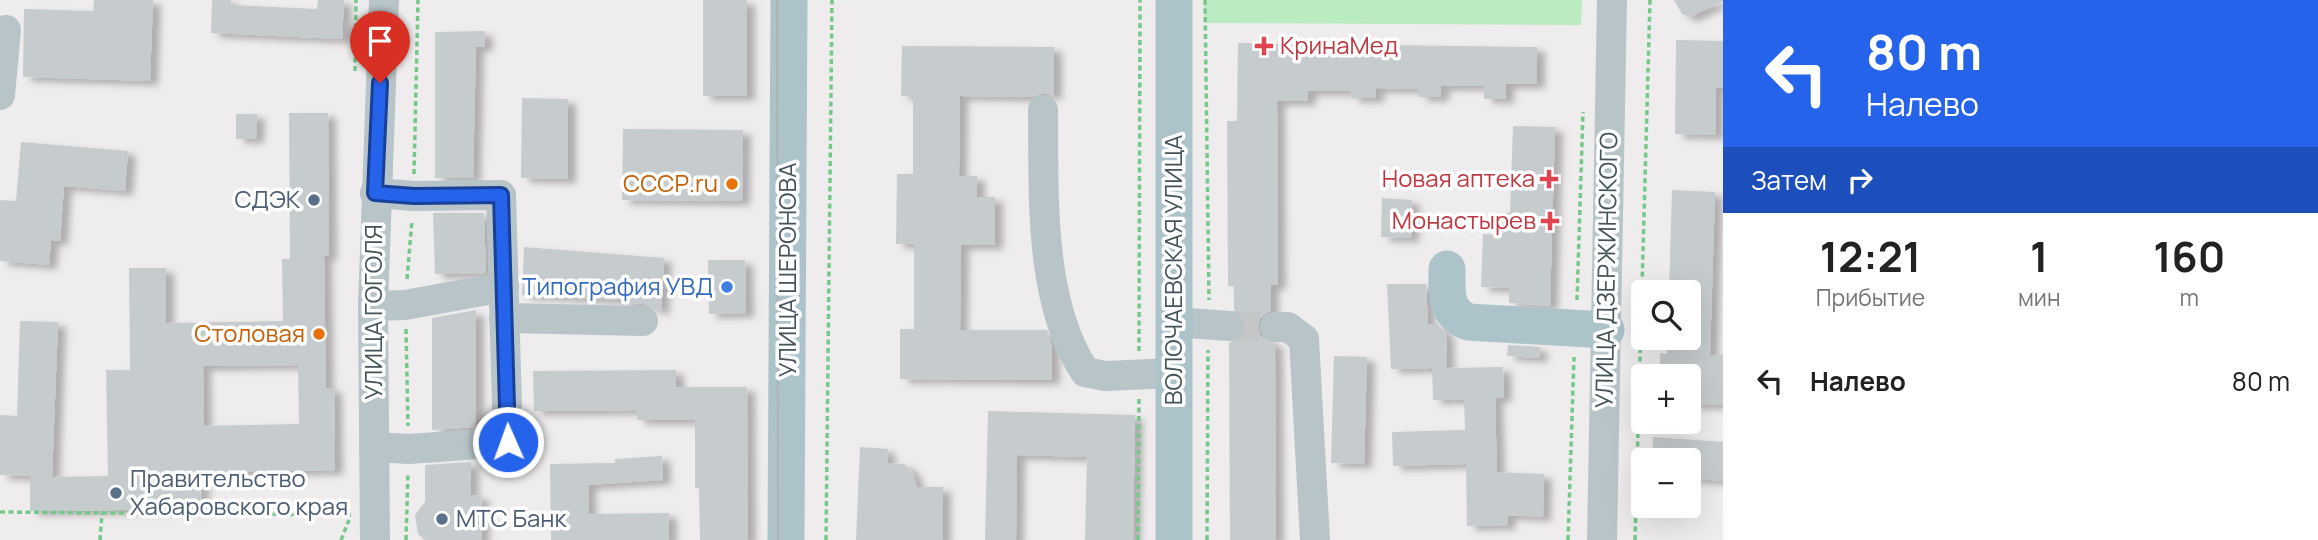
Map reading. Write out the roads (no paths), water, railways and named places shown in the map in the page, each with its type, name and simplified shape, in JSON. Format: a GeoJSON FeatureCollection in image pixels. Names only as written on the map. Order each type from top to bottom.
{"type":"FeatureCollection","features":[{"type":"Feature","properties":{"kind":"main road","name":"УЛИЦА ШЕРОНОВА"},"geometry":{"type":"LineString","coordinates":[[786,540],[789,0]]}},
{"type":"Feature","properties":{"kind":"main road","name":"ВОЛОЧАЕВСКАЯ УЛИЦА"},"geometry":{"type":"LineString","coordinates":[[1174,0],[1204,324],[1156,374],[1174,540]]}},
{"type":"Feature","properties":{"kind":"main road"},"geometry":{"type":"LineString","coordinates":[[1447,269],[1449,306],[1455,314],[1468,322],[1590,338]]}},
{"type":"Feature","properties":{"kind":"street","name":"УЛИЦА ГОГОЛЯ"},"geometry":{"type":"LineString","coordinates":[[375,540],[373,306],[384,0]]}},
{"type":"Feature","properties":{"kind":"street","name":"УЛИЦА ДЗЕРЖИНСКОГО"},"geometry":{"type":"LineString","coordinates":[[1602,540],[1590,338],[1612,0]]}},
{"type":"Feature","properties":{"kind":"street"},"geometry":{"type":"LineString","coordinates":[[0,95],[6,30]]}},
{"type":"Feature","properties":{"kind":"street"},"geometry":{"type":"LineString","coordinates":[[1043,110],[1049,270],[1072,352],[1085,372],[1105,376],[1156,374]]}},
{"type":"Feature","properties":{"kind":"street"},"geometry":{"type":"LineString","coordinates":[[374,460],[409,449],[508,442],[501,195],[414,196],[375,193]]}},
{"type":"Feature","properties":{"kind":"street"},"geometry":{"type":"LineString","coordinates":[[373,306],[405,305],[504,287]]}},
{"type":"Feature","properties":{"kind":"street"},"geometry":{"type":"LineString","coordinates":[[504,318],[643,321]]}},
{"type":"Feature","properties":{"kind":"street"},"geometry":{"type":"LineString","coordinates":[[1275,327],[1289,327],[1304,339],[1312,538],[1315,540]]}},
{"type":"Feature","properties":{"kind":"tunnel"},"geometry":{"type":"LineString","coordinates":[[1229,326],[1275,327]]}},
{"type":"Feature","properties":{"kind":"tram line"},"geometry":{"type":"LineString","coordinates":[[777,0],[778,540]]}},
{"type":"Feature","properties":{"kind":"place","name":"КринаМед"},"geometry":{"type":"Point","coordinates":[1264,46]}},
{"type":"Feature","properties":{"kind":"place","name":"Новая аптека"},"geometry":{"type":"Point","coordinates":[1549,179]}},
{"type":"Feature","properties":{"kind":"place","name":"СССР.ru"},"geometry":{"type":"Point","coordinates":[732,184]}},
{"type":"Feature","properties":{"kind":"place","name":"СДЭК"},"geometry":{"type":"Point","coordinates":[314,200]}},
{"type":"Feature","properties":{"kind":"place","name":"Монастырев"},"geometry":{"type":"Point","coordinates":[1550,221]}},
{"type":"Feature","properties":{"kind":"place","name":"Типография УВД"},"geometry":{"type":"Point","coordinates":[727,287]}},
{"type":"Feature","properties":{"kind":"place","name":"Столовая"},"geometry":{"type":"Point","coordinates":[319,334]}},
{"type":"Feature","properties":{"kind":"place","name":"Правительство Хабаровского края"},"geometry":{"type":"Point","coordinates":[116,493]}},
{"type":"Feature","properties":{"kind":"place","name":"МТС Банк"},"geometry":{"type":"Point","coordinates":[442,519]}}]}
